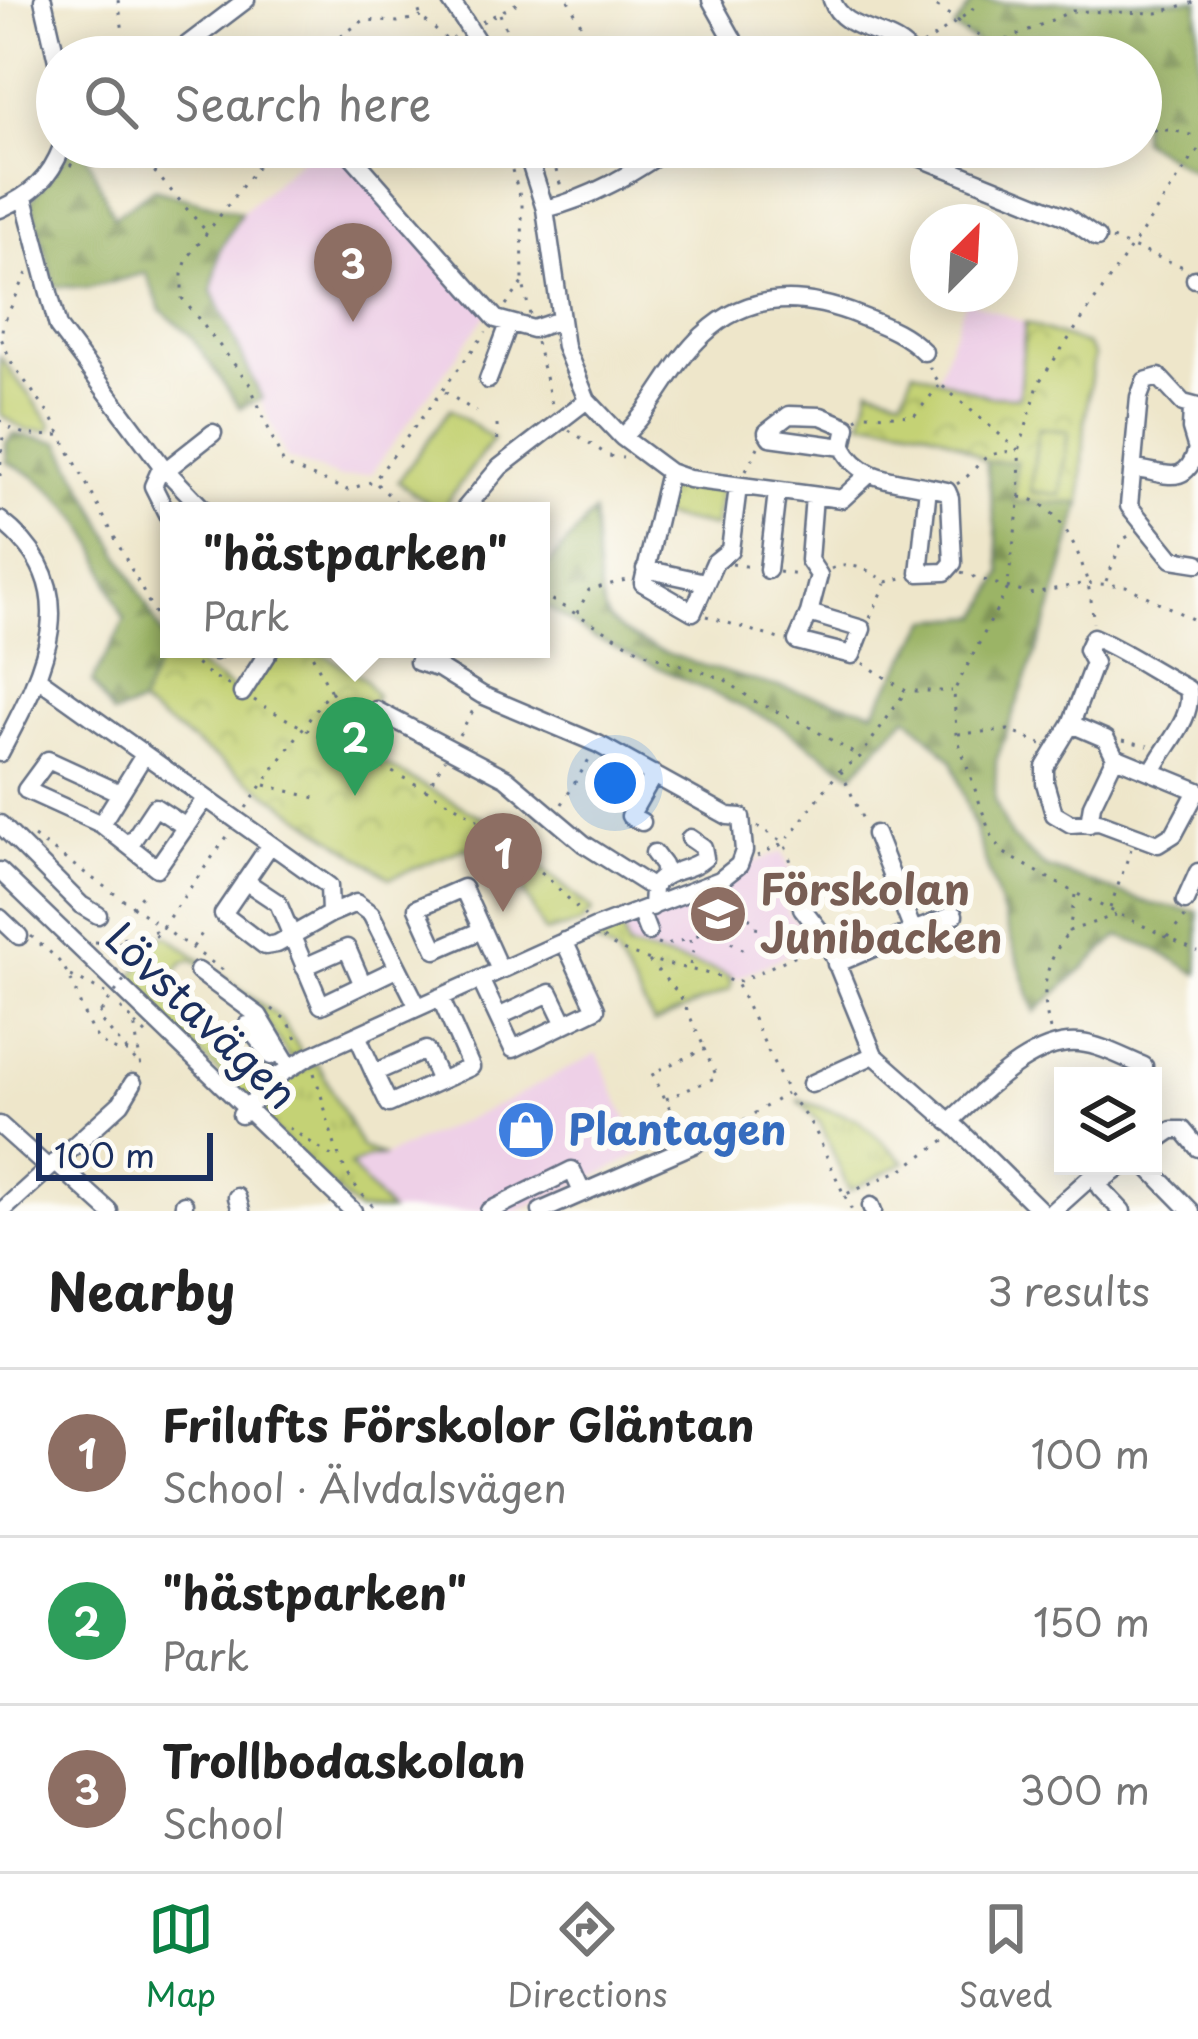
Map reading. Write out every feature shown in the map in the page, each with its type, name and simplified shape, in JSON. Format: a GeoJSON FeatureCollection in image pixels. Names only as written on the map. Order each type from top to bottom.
{"type":"FeatureCollection","features":[{"type":"Feature","properties":{"kind":"street"},"geometry":{"type":"LineString","coordinates":[[43,0],[51,36]]}},
{"type":"Feature","properties":{"kind":"street"},"geometry":{"type":"LineString","coordinates":[[199,36],[246,0]]}},
{"type":"Feature","properties":{"kind":"street"},"geometry":{"type":"LineString","coordinates":[[450,0],[474,36]]}},
{"type":"Feature","properties":{"kind":"street"},"geometry":{"type":"LineString","coordinates":[[711,0],[731,36]]}},
{"type":"Feature","properties":{"kind":"street"},"geometry":{"type":"LineString","coordinates":[[832,0],[842,17],[884,36]]}},
{"type":"Feature","properties":{"kind":"street"},"geometry":{"type":"LineString","coordinates":[[0,209],[24,198],[45,181],[52,168]]}},
{"type":"Feature","properties":{"kind":"street"},"geometry":{"type":"LineString","coordinates":[[363,168],[502,322],[533,328],[560,320]]}},
{"type":"Feature","properties":{"kind":"street"},"geometry":{"type":"LineString","coordinates":[[532,168],[545,209],[569,358],[586,400],[622,437],[669,472],[741,480],[777,492],[842,499],[868,475]]}},
{"type":"Feature","properties":{"kind":"street"},"geometry":{"type":"LineString","coordinates":[[545,209],[605,188],[633,168]]}},
{"type":"Feature","properties":{"kind":"street"},"geometry":{"type":"LineString","coordinates":[[946,168],[1066,217],[1097,238]]}},
{"type":"Feature","properties":{"kind":"street"},"geometry":{"type":"LineString","coordinates":[[24,198],[58,327],[164,468],[196,502]]}},
{"type":"Feature","properties":{"kind":"street"},"geometry":{"type":"LineString","coordinates":[[622,437],[640,422],[701,336],[752,306],[807,298],[826,302],[907,334],[924,352]]}},
{"type":"Feature","properties":{"kind":"street"},"geometry":{"type":"LineString","coordinates":[[488,380],[502,322]]}},
{"type":"Feature","properties":{"kind":"street"},"geometry":{"type":"LineString","coordinates":[[1133,469],[1191,477],[1197,449],[1191,429],[1195,408],[1159,377],[1145,381],[1139,398],[1133,469],[1130,506],[1172,559],[1198,562]]}},
{"type":"Feature","properties":{"kind":"street"},"geometry":{"type":"LineString","coordinates":[[471,502],[500,467],[586,400]]}},
{"type":"Feature","properties":{"kind":"street"},"geometry":{"type":"LineString","coordinates":[[844,447],[770,437],[767,432],[789,415],[821,416],[847,427],[844,447],[851,462],[868,475],[928,487],[947,491],[951,569],[919,573],[928,487]]}},
{"type":"Feature","properties":{"kind":"street"},"geometry":{"type":"LineString","coordinates":[[161,502],[153,486],[164,468],[213,433]]}},
{"type":"Feature","properties":{"kind":"street"},"geometry":{"type":"LineString","coordinates":[[644,576],[669,472]]}},
{"type":"Feature","properties":{"kind":"street"},"geometry":{"type":"LineString","coordinates":[[644,576],[693,612],[715,562],[730,550],[741,480]]}},
{"type":"Feature","properties":{"kind":"street"},"geometry":{"type":"LineString","coordinates":[[768,570],[777,492]]}},
{"type":"Feature","properties":{"kind":"street"},"geometry":{"type":"LineString","coordinates":[[809,614],[862,629],[852,655],[796,641],[819,575],[808,560],[814,496]]}},
{"type":"Feature","properties":{"kind":"street"},"geometry":{"type":"LineString","coordinates":[[0,520],[34,556],[49,585],[50,627],[39,679],[0,753]]}},
{"type":"Feature","properties":{"kind":"street"},"geometry":{"type":"LineString","coordinates":[[644,576],[705,582]]}},
{"type":"Feature","properties":{"kind":"street"},"geometry":{"type":"LineString","coordinates":[[1071,724],[1106,739],[1115,757],[1197,791],[1165,842],[1158,844],[1099,822],[1072,824],[1054,814],[1045,783],[1045,767],[1071,724],[1094,663],[1087,650],[1093,637],[1131,654],[1143,666],[1188,689],[1190,699],[1172,742],[1161,752],[1152,772]]}},
{"type":"Feature","properties":{"kind":"street"},"geometry":{"type":"LineString","coordinates":[[242,693],[264,658]]}},
{"type":"Feature","properties":{"kind":"street"},"geometry":{"type":"LineString","coordinates":[[418,662],[598,744],[728,816],[741,817],[744,851],[733,870],[652,895]]}},
{"type":"Feature","properties":{"kind":"street"},"geometry":{"type":"LineString","coordinates":[[39,679],[371,914],[418,1007]]}},
{"type":"Feature","properties":{"kind":"street"},"geometry":{"type":"LineString","coordinates":[[376,710],[419,724],[506,778],[652,895]]}},
{"type":"Feature","properties":{"kind":"street"},"geometry":{"type":"LineString","coordinates":[[100,824],[144,755]]}},
{"type":"Feature","properties":{"kind":"street"},"geometry":{"type":"LineString","coordinates":[[1089,824],[1092,805],[1115,757]]}},
{"type":"Feature","properties":{"kind":"street"},"geometry":{"type":"LineString","coordinates":[[121,793],[48,760],[26,790],[100,824],[157,868],[206,799]]}},
{"type":"Feature","properties":{"kind":"street"},"geometry":{"type":"LineString","coordinates":[[642,822],[630,815],[654,774]]}},
{"type":"Feature","properties":{"kind":"street"},"geometry":{"type":"LineString","coordinates":[[129,846],[155,807],[186,827]]}},
{"type":"Feature","properties":{"kind":"street"},"geometry":{"type":"LineString","coordinates":[[0,824],[81,905],[98,915]]}},
{"type":"Feature","properties":{"kind":"street"},"geometry":{"type":"LineString","coordinates":[[875,834],[913,931]]}},
{"type":"Feature","properties":{"kind":"street"},"geometry":{"type":"LineString","coordinates":[[244,1112],[285,1069],[593,928],[652,895],[705,858],[703,847],[690,838]]}},
{"type":"Feature","properties":{"kind":"street"},"geometry":{"type":"LineString","coordinates":[[270,845],[223,914],[266,946],[356,903]]}},
{"type":"Feature","properties":{"kind":"street"},"geometry":{"type":"LineString","coordinates":[[648,932],[652,895],[663,866],[654,854]]}},
{"type":"Feature","properties":{"kind":"street","name":"Lövstavägen"},"geometry":{"type":"LineString","coordinates":[[0,871],[339,1211]]}},
{"type":"Feature","properties":{"kind":"street"},"geometry":{"type":"LineString","coordinates":[[1192,905],[1198,872]]}},
{"type":"Feature","properties":{"kind":"street"},"geometry":{"type":"LineString","coordinates":[[245,881],[278,903],[321,1005],[398,968]]}},
{"type":"Feature","properties":{"kind":"street","name":"Lövstavägen"},"geometry":{"type":"LineString","coordinates":[[0,883],[353,1211]]}},
{"type":"Feature","properties":{"kind":"street"},"geometry":{"type":"LineString","coordinates":[[328,886],[330,914]]}},
{"type":"Feature","properties":{"kind":"street"},"geometry":{"type":"LineString","coordinates":[[802,908],[827,940],[874,1055],[1041,1211]]}},
{"type":"Feature","properties":{"kind":"street"},"geometry":{"type":"LineString","coordinates":[[836,964],[954,915]]}},
{"type":"Feature","properties":{"kind":"street"},"geometry":{"type":"LineString","coordinates":[[0,918],[25,936]]}},
{"type":"Feature","properties":{"kind":"street"},"geometry":{"type":"LineString","coordinates":[[482,930],[500,970]]}},
{"type":"Feature","properties":{"kind":"street"},"geometry":{"type":"LineString","coordinates":[[480,979],[513,1048],[596,1009],[564,941]]}},
{"type":"Feature","properties":{"kind":"street"},"geometry":{"type":"LineString","coordinates":[[304,967],[347,948],[363,985]]}},
{"type":"Feature","properties":{"kind":"street"},"geometry":{"type":"LineString","coordinates":[[198,971],[259,1016],[285,1069]]}},
{"type":"Feature","properties":{"kind":"street"},"geometry":{"type":"LineString","coordinates":[[498,1017],[550,993],[565,1024]]}},
{"type":"Feature","properties":{"kind":"street"},"geometry":{"type":"LineString","coordinates":[[357,1034],[388,1103],[440,1081],[471,1066],[440,997]]}},
{"type":"Feature","properties":{"kind":"street"},"geometry":{"type":"LineString","coordinates":[[247,1025],[285,1069]]}},
{"type":"Feature","properties":{"kind":"street"},"geometry":{"type":"LineString","coordinates":[[954,1126],[1033,1055],[1054,1045],[1079,1042],[1144,1066]]}},
{"type":"Feature","properties":{"kind":"street"},"geometry":{"type":"LineString","coordinates":[[374,1073],[427,1050],[440,1081]]}},
{"type":"Feature","properties":{"kind":"street"},"geometry":{"type":"LineString","coordinates":[[811,1084],[874,1055]]}},
{"type":"Feature","properties":{"kind":"street"},"geometry":{"type":"LineString","coordinates":[[2,1211],[121,1103],[137,1075]]}},
{"type":"Feature","properties":{"kind":"street"},"geometry":{"type":"LineString","coordinates":[[0,1124],[109,1211]]}},
{"type":"Feature","properties":{"kind":"street"},"geometry":{"type":"LineString","coordinates":[[1162,1137],[1183,1130],[1197,1145]]}},
{"type":"Feature","properties":{"kind":"street"},"geometry":{"type":"LineString","coordinates":[[541,1211],[566,1206],[582,1192],[693,1144]]}},
{"type":"Feature","properties":{"kind":"street"},"geometry":{"type":"LineString","coordinates":[[489,1211],[572,1170],[582,1192]]}},
{"type":"Feature","properties":{"kind":"street"},"geometry":{"type":"LineString","coordinates":[[1053,1211],[1093,1175]]}},
{"type":"Feature","properties":{"kind":"street"},"geometry":{"type":"LineString","coordinates":[[1108,1175],[1100,1188],[1122,1211]]}},
{"type":"Feature","properties":{"kind":"street"},"geometry":{"type":"LineString","coordinates":[[1156,1175],[1190,1211]]}},
{"type":"Feature","properties":{"kind":"path"},"geometry":{"type":"LineString","coordinates":[[118,0],[124,36]]}},
{"type":"Feature","properties":{"kind":"path"},"geometry":{"type":"LineString","coordinates":[[415,0],[421,17],[442,36]]}},
{"type":"Feature","properties":{"kind":"path"},"geometry":{"type":"LineString","coordinates":[[459,36],[523,0]]}},
{"type":"Feature","properties":{"kind":"path"},"geometry":{"type":"LineString","coordinates":[[568,0],[585,36]]}},
{"type":"Feature","properties":{"kind":"path"},"geometry":{"type":"LineString","coordinates":[[927,0],[980,36]]}},
{"type":"Feature","properties":{"kind":"path"},"geometry":{"type":"LineString","coordinates":[[937,36],[978,0]]}},
{"type":"Feature","properties":{"kind":"path"},"geometry":{"type":"LineString","coordinates":[[1015,36],[1072,11],[1156,13],[1198,1]]}},
{"type":"Feature","properties":{"kind":"path"},"geometry":{"type":"LineString","coordinates":[[500,13],[509,36]]}},
{"type":"Feature","properties":{"kind":"path"},"geometry":{"type":"LineString","coordinates":[[341,36],[364,20],[398,22],[421,17]]}},
{"type":"Feature","properties":{"kind":"path"},"geometry":{"type":"LineString","coordinates":[[1162,130],[1198,137]]}},
{"type":"Feature","properties":{"kind":"path"},"geometry":{"type":"LineString","coordinates":[[1198,150],[1039,382],[1019,451],[1021,497],[1007,590],[954,691],[956,734],[991,833],[1004,853],[1198,952]]}},
{"type":"Feature","properties":{"kind":"path"},"geometry":{"type":"LineString","coordinates":[[152,168],[208,232]]}},
{"type":"Feature","properties":{"kind":"path"},"geometry":{"type":"LineString","coordinates":[[256,168],[187,259],[182,298],[249,383],[284,465],[347,490],[374,481],[502,322],[523,283]]}},
{"type":"Feature","properties":{"kind":"path"},"geometry":{"type":"LineString","coordinates":[[1097,238],[1118,239],[1184,266],[1197,279]]}},
{"type":"Feature","properties":{"kind":"path"},"geometry":{"type":"LineString","coordinates":[[28,269],[1,338],[60,435],[160,623]]}},
{"type":"Feature","properties":{"kind":"path"},"geometry":{"type":"LineString","coordinates":[[924,352],[940,384],[1019,451]]}},
{"type":"Feature","properties":{"kind":"path"},"geometry":{"type":"LineString","coordinates":[[847,427],[866,413],[914,416],[940,384]]}},
{"type":"Feature","properties":{"kind":"path"},"geometry":{"type":"LineString","coordinates":[[443,391],[476,412]]}},
{"type":"Feature","properties":{"kind":"path"},"geometry":{"type":"LineString","coordinates":[[0,420],[31,436],[60,435]]}},
{"type":"Feature","properties":{"kind":"path"},"geometry":{"type":"LineString","coordinates":[[496,425],[500,467]]}},
{"type":"Feature","properties":{"kind":"path"},"geometry":{"type":"LineString","coordinates":[[0,476],[2,442],[8,428]]}},
{"type":"Feature","properties":{"kind":"path"},"geometry":{"type":"LineString","coordinates":[[741,480],[767,432]]}},
{"type":"Feature","properties":{"kind":"path"},"geometry":{"type":"LineString","coordinates":[[947,491],[967,478],[977,462],[1019,451]]}},
{"type":"Feature","properties":{"kind":"path"},"geometry":{"type":"LineString","coordinates":[[374,481],[396,502]]}},
{"type":"Feature","properties":{"kind":"path"},"geometry":{"type":"LineString","coordinates":[[1021,497],[1037,499],[1060,520],[1086,583],[1093,637]]}},
{"type":"Feature","properties":{"kind":"path"},"geometry":{"type":"LineString","coordinates":[[1105,583],[1123,539],[1147,527]]}},
{"type":"Feature","properties":{"kind":"path"},"geometry":{"type":"LineString","coordinates":[[951,569],[1029,594],[1086,583],[1126,586],[1198,622]]}},
{"type":"Feature","properties":{"kind":"path"},"geometry":{"type":"LineString","coordinates":[[576,615],[589,590],[644,576]]}},
{"type":"Feature","properties":{"kind":"path"},"geometry":{"type":"LineString","coordinates":[[862,629],[887,582]]}},
{"type":"Feature","properties":{"kind":"path"},"geometry":{"type":"LineString","coordinates":[[550,599],[645,653],[724,680],[860,757]]}},
{"type":"Feature","properties":{"kind":"path"},"geometry":{"type":"LineString","coordinates":[[693,612],[796,641]]}},
{"type":"Feature","properties":{"kind":"path"},"geometry":{"type":"LineString","coordinates":[[852,655],[906,692],[954,691]]}},
{"type":"Feature","properties":{"kind":"path"},"geometry":{"type":"LineString","coordinates":[[189,658],[242,693],[460,810],[520,855],[608,943],[736,983],[827,940]]}},
{"type":"Feature","properties":{"kind":"path"},"geometry":{"type":"LineString","coordinates":[[330,690],[348,715],[348,734],[333,762]]}},
{"type":"Feature","properties":{"kind":"path"},"geometry":{"type":"LineString","coordinates":[[648,932],[659,946],[730,920],[736,894],[733,870],[784,843],[840,770],[860,757],[906,692]]}},
{"type":"Feature","properties":{"kind":"path"},"geometry":{"type":"LineString","coordinates":[[348,734],[360,729],[372,708],[376,710]]}},
{"type":"Feature","properties":{"kind":"path"},"geometry":{"type":"LineString","coordinates":[[956,734],[1008,730],[1056,749]]}},
{"type":"Feature","properties":{"kind":"path"},"geometry":{"type":"LineString","coordinates":[[1106,739],[1135,740],[1161,752]]}},
{"type":"Feature","properties":{"kind":"path"},"geometry":{"type":"LineString","coordinates":[[520,855],[555,817],[598,744]]}},
{"type":"Feature","properties":{"kind":"path"},"geometry":{"type":"LineString","coordinates":[[840,770],[864,822],[875,834]]}},
{"type":"Feature","properties":{"kind":"path"},"geometry":{"type":"LineString","coordinates":[[263,784],[315,798]]}},
{"type":"Feature","properties":{"kind":"path"},"geometry":{"type":"LineString","coordinates":[[741,817],[784,843],[803,891],[802,908]]}},
{"type":"Feature","properties":{"kind":"path"},"geometry":{"type":"LineString","coordinates":[[1109,910],[1135,837]]}},
{"type":"Feature","properties":{"kind":"path"},"geometry":{"type":"LineString","coordinates":[[124,941],[122,918],[144,892]]}},
{"type":"Feature","properties":{"kind":"path"},"geometry":{"type":"LineString","coordinates":[[1054,1045],[1045,1010],[1049,957],[1069,931],[1075,893]]}},
{"type":"Feature","properties":{"kind":"path"},"geometry":{"type":"LineString","coordinates":[[736,894],[760,928]]}},
{"type":"Feature","properties":{"kind":"path"},"geometry":{"type":"LineString","coordinates":[[1167,939],[1192,905]]}},
{"type":"Feature","properties":{"kind":"path"},"geometry":{"type":"LineString","coordinates":[[1069,931],[1118,914]]}},
{"type":"Feature","properties":{"kind":"path"},"geometry":{"type":"LineString","coordinates":[[721,924],[729,940],[748,952]]}},
{"type":"Feature","properties":{"kind":"path"},"geometry":{"type":"LineString","coordinates":[[101,958],[86,942],[124,941],[162,929]]}},
{"type":"Feature","properties":{"kind":"path"},"geometry":{"type":"LineString","coordinates":[[192,949],[203,932]]}},
{"type":"Feature","properties":{"kind":"path"},"geometry":{"type":"LineString","coordinates":[[25,936],[70,976],[105,993],[151,1039]]}},
{"type":"Feature","properties":{"kind":"path"},"geometry":{"type":"LineString","coordinates":[[689,938],[694,947],[689,967]]}},
{"type":"Feature","properties":{"kind":"path"},"geometry":{"type":"LineString","coordinates":[[646,957],[656,974],[680,995],[717,1077],[666,1099]]}},
{"type":"Feature","properties":{"kind":"path"},"geometry":{"type":"LineString","coordinates":[[127,963],[136,964],[98,1017],[128,1052],[137,1075]]}},
{"type":"Feature","properties":{"kind":"path"},"geometry":{"type":"LineString","coordinates":[[70,976],[93,1034],[112,1051],[128,1052]]}},
{"type":"Feature","properties":{"kind":"path"},"geometry":{"type":"LineString","coordinates":[[736,983],[788,1093],[814,1128],[851,1211]]}},
{"type":"Feature","properties":{"kind":"path"},"geometry":{"type":"LineString","coordinates":[[289,1021],[296,1016]]}},
{"type":"Feature","properties":{"kind":"path"},"geometry":{"type":"LineString","coordinates":[[134,1022],[137,1075]]}},
{"type":"Feature","properties":{"kind":"path"},"geometry":{"type":"LineString","coordinates":[[704,1049],[652,1072],[693,1144],[720,1137],[788,1093]]}},
{"type":"Feature","properties":{"kind":"path"},"geometry":{"type":"LineString","coordinates":[[274,1121],[338,1160],[357,1192],[378,1211]]}},
{"type":"Feature","properties":{"kind":"path"},"geometry":{"type":"LineString","coordinates":[[844,1195],[902,1170],[954,1126]]}},
{"type":"Feature","properties":{"kind":"shaded area"},"geometry":{"type":"Polygon","coordinates":[[[291,168],[356,168],[489,311],[371,474],[341,478],[286,458],[212,291],[220,250],[241,213],[291,168]]]}},
{"type":"Feature","properties":{"kind":"shaded area"},"geometry":{"type":"Polygon","coordinates":[[[962,312],[997,312],[1025,323],[1019,397],[988,396],[938,376],[962,312]]]}},
{"type":"Feature","properties":{"kind":"shaded area","name":"Förskolan Junibacken"},"geometry":{"type":"Polygon","coordinates":[[[782,852],[801,892],[790,897],[787,913],[819,940],[738,978],[628,948],[621,925],[740,875],[751,863],[782,852]]]}},
{"type":"Feature","properties":{"kind":"shaded area"},"geometry":{"type":"Polygon","coordinates":[[[597,1053],[642,1153],[595,1177],[517,1211],[390,1211],[349,1166],[384,1156],[507,1101],[597,1053]]]}},
{"type":"Feature","properties":{"kind":"green space"},"geometry":{"type":"Polygon","coordinates":[[[974,0],[1198,0],[1198,174],[1162,153],[1162,36],[966,36],[954,29],[974,0]]]}},
{"type":"Feature","properties":{"kind":"green space"},"geometry":{"type":"Polygon","coordinates":[[[57,168],[92,168],[114,217],[153,189],[241,213],[220,250],[212,291],[262,399],[240,408],[191,336],[161,310],[146,273],[89,288],[55,286],[31,201],[57,168]]]}},
{"type":"Feature","properties":{"kind":"green space"},"geometry":{"type":"Polygon","coordinates":[[[1025,323],[1087,345],[1094,356],[1081,503],[1014,502],[1016,461],[986,462],[928,430],[862,422],[870,387],[902,397],[914,370],[988,396],[1019,397],[1025,323]]]}},
{"type":"Feature","properties":{"kind":"green space"},"geometry":{"type":"Polygon","coordinates":[[[0,357],[52,425],[49,431],[25,430],[0,414],[0,357]]]}},
{"type":"Feature","properties":{"kind":"green space"},"geometry":{"type":"Polygon","coordinates":[[[450,409],[493,439],[447,502],[427,502],[398,482],[450,409]]]}},
{"type":"Feature","properties":{"kind":"green space"},"geometry":{"type":"Polygon","coordinates":[[[1038,428],[1068,431],[1061,495],[1031,491],[1038,428]]]}},
{"type":"Feature","properties":{"kind":"green space"},"geometry":{"type":"Polygon","coordinates":[[[13,434],[60,442],[160,631],[161,658],[140,705],[113,715],[92,682],[125,620],[97,549],[56,494],[7,462],[6,443],[13,434]]]}},
{"type":"Feature","properties":{"kind":"green space"},"geometry":{"type":"Polygon","coordinates":[[[1016,461],[1015,502],[1081,503],[1051,611],[996,761],[995,801],[1011,837],[1045,867],[1152,904],[1198,912],[1198,974],[1157,950],[1119,936],[1035,1012],[952,760],[907,716],[853,774],[778,724],[591,636],[550,609],[550,563],[593,513],[602,602],[611,622],[631,636],[695,663],[874,711],[929,620],[981,616],[1002,573],[986,462],[1016,461]]]}},
{"type":"Feature","properties":{"kind":"green space"},"geometry":{"type":"Polygon","coordinates":[[[669,477],[720,490],[715,527],[660,516],[669,477]]]}},
{"type":"Feature","properties":{"kind":"green space"},"geometry":{"type":"Polygon","coordinates":[[[160,658],[189,658],[241,693],[266,658],[330,658],[365,679],[376,696],[353,747],[483,818],[593,911],[580,924],[545,933],[517,879],[465,848],[390,878],[140,705],[160,658]]]}},
{"type":"Feature","properties":{"kind":"green space"},"geometry":{"type":"Polygon","coordinates":[[[621,925],[628,948],[712,969],[731,977],[730,989],[654,1023],[616,955],[590,939],[621,925]]]}},
{"type":"Feature","properties":{"kind":"green space"},"geometry":{"type":"Polygon","coordinates":[[[161,936],[168,936],[280,1018],[300,1049],[290,1058],[254,1004],[193,960],[184,962],[157,992],[249,1083],[264,1068],[271,1076],[247,1099],[127,984],[161,936]]]}},
{"type":"Feature","properties":{"kind":"green space"},"geometry":{"type":"Polygon","coordinates":[[[318,1064],[362,1148],[384,1156],[350,1166],[390,1211],[358,1211],[258,1115],[282,1083],[318,1064]]]}},
{"type":"Feature","properties":{"kind":"green space"},"geometry":{"type":"Polygon","coordinates":[[[798,1100],[857,1119],[905,1162],[849,1191],[821,1124],[798,1100]]]}},
{"type":"Feature","properties":{"kind":"place","name":"Trollbodaskolan"},"geometry":{"type":"Point","coordinates":[353,322]}},
{"type":"Feature","properties":{"kind":"place","name":"\"hästparken\""},"geometry":{"type":"Point","coordinates":[355,796]}},
{"type":"Feature","properties":{"kind":"place","name":"Frilufts Förskolor Gläntan"},"geometry":{"type":"Point","coordinates":[503,912]}},
{"type":"Feature","properties":{"kind":"place","name":"Förskolan Junibacken"},"geometry":{"type":"Point","coordinates":[718,914]}},
{"type":"Feature","properties":{"kind":"place","name":"Plantagen"},"geometry":{"type":"Point","coordinates":[526,1130]}}]}
